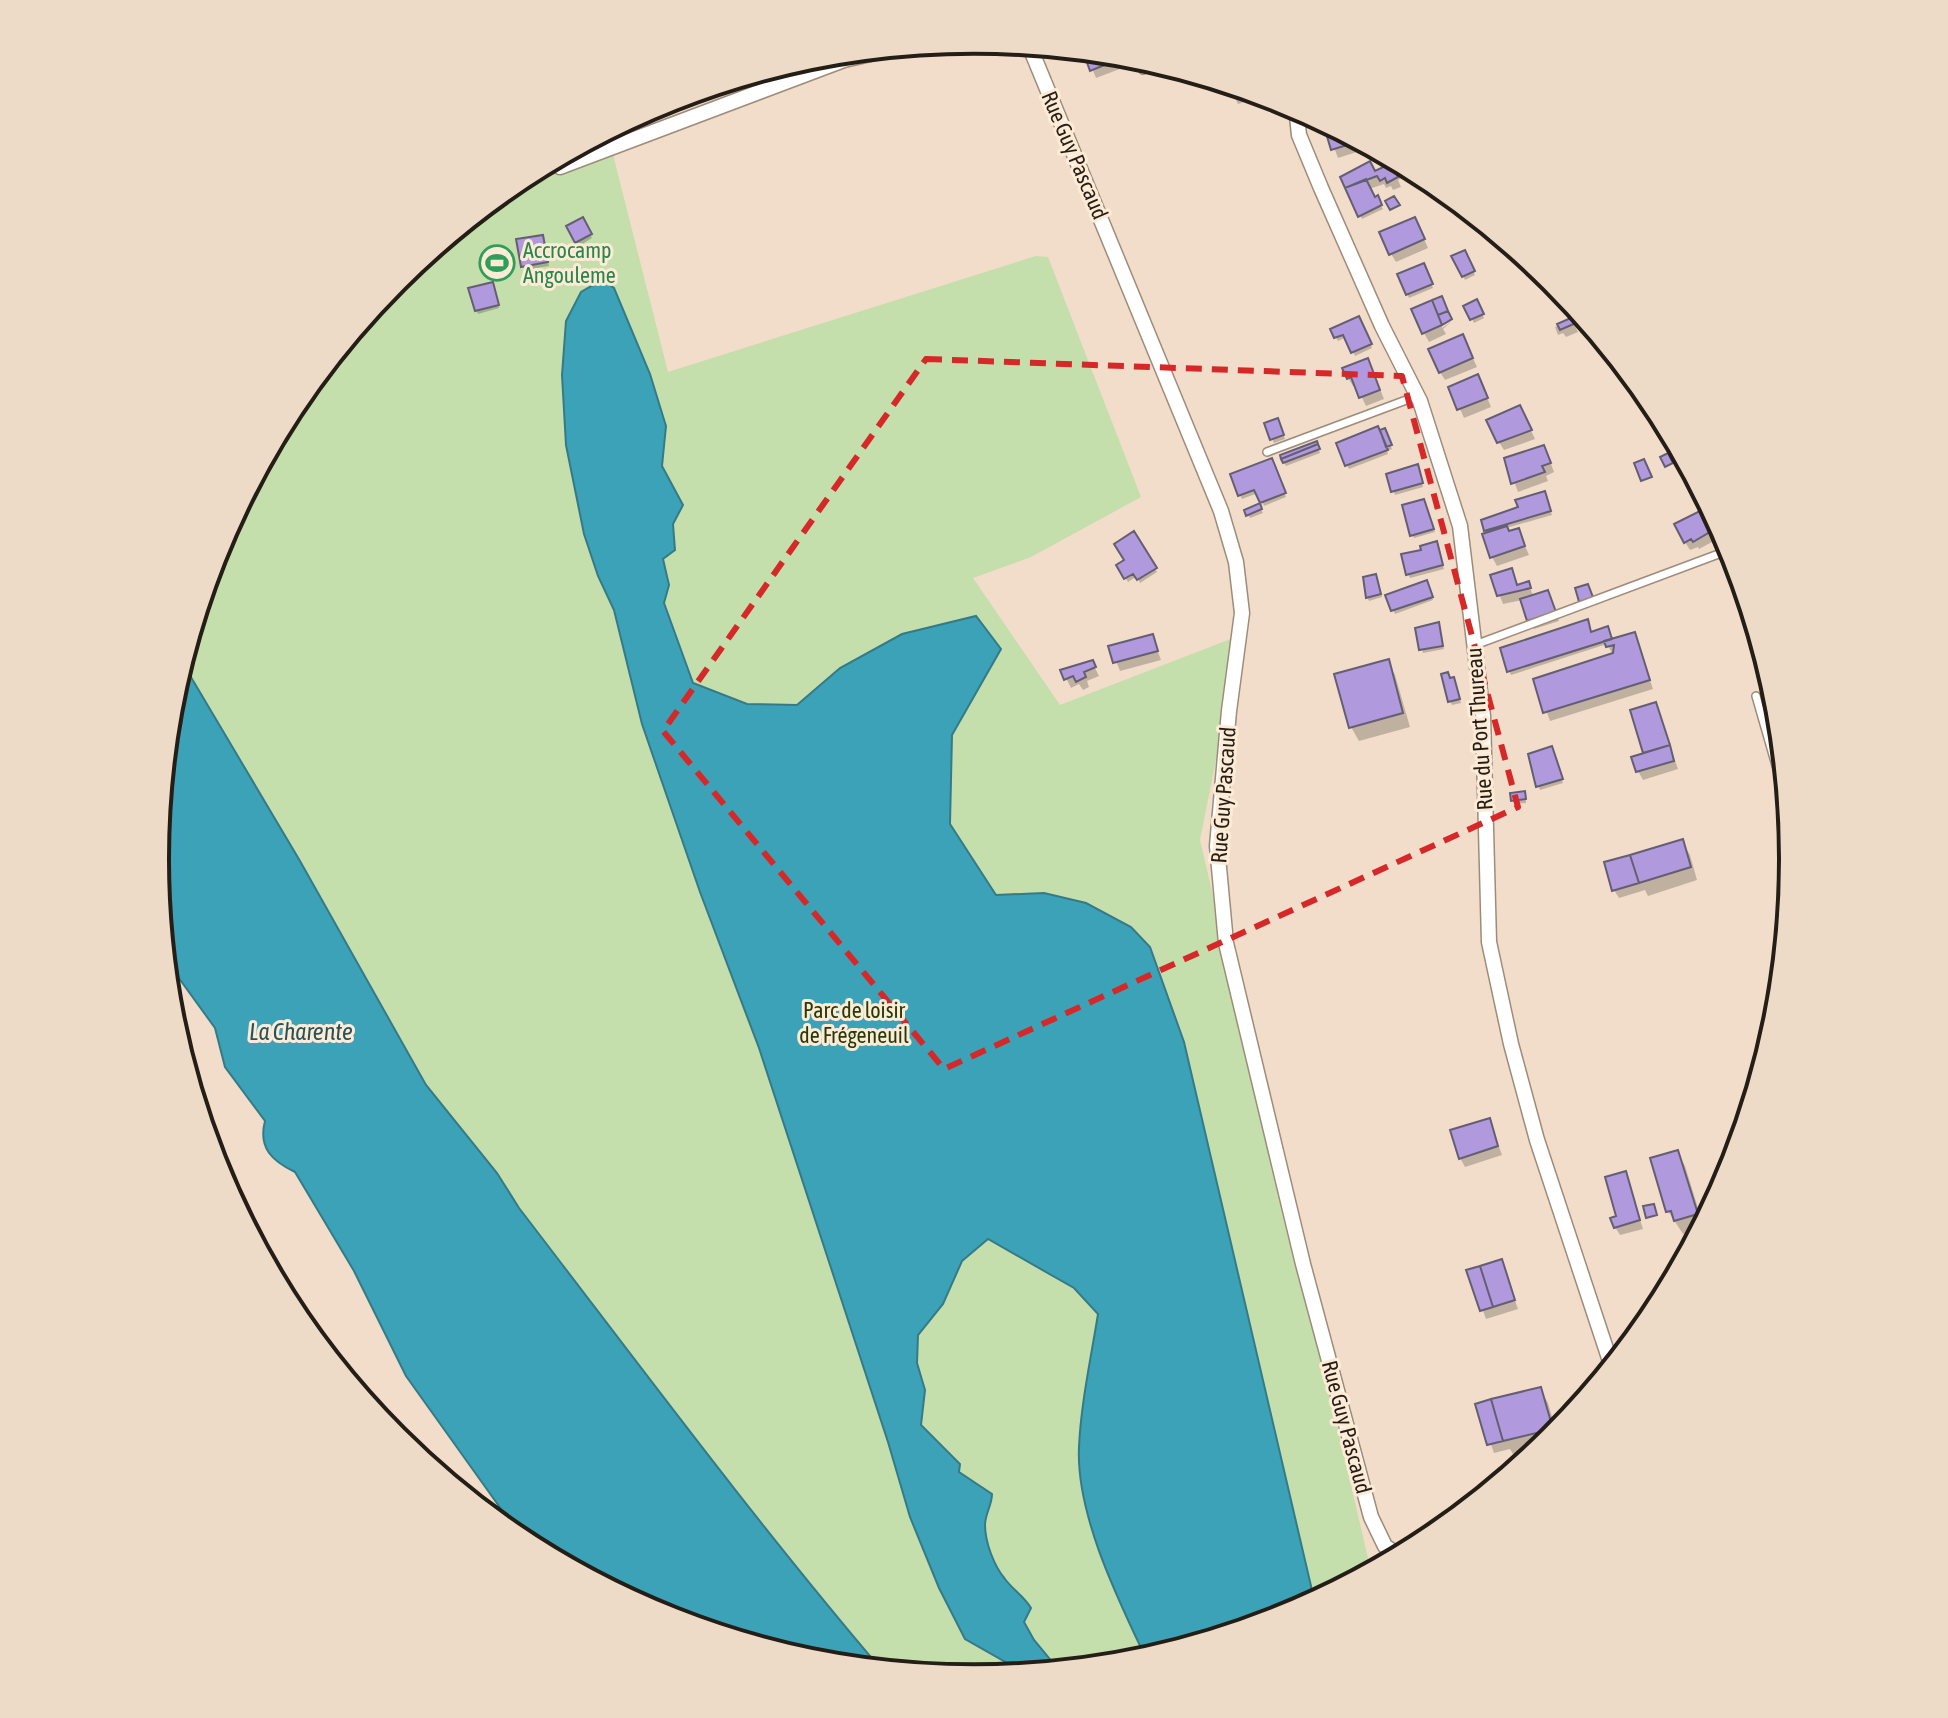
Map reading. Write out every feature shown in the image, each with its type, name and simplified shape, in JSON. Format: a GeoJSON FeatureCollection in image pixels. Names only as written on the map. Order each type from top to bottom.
{"type":"FeatureCollection","features":[{"type":"Feature","properties":{"kind":"street","name":"Rue Guy Pascaud"},"geometry":{"type":"LineString","coordinates":[[1034,57],[1221,511],[1236,562],[1241,635],[1229,711],[1217,846],[1226,943],[1303,1264],[1371,1517],[1388,1548]]}},
{"type":"Feature","properties":{"kind":"street"},"geometry":{"type":"LineString","coordinates":[[570,163],[822,68]]}},
{"type":"Feature","properties":{"kind":"street","name":"Rue du Port Thureau"},"geometry":{"type":"LineString","coordinates":[[1298,122],[1299,135],[1321,188],[1382,326],[1417,396],[1460,526],[1483,716],[1489,942],[1511,1044],[1537,1140],[1608,1355]]}},
{"type":"Feature","properties":{"kind":"lane"},"geometry":{"type":"LineString","coordinates":[[1267,452],[1417,396]]}},
{"type":"Feature","properties":{"kind":"lane"},"geometry":{"type":"LineString","coordinates":[[1474,646],[1719,554]]}},
{"type":"Feature","properties":{"kind":"lane"},"geometry":{"type":"LineString","coordinates":[[1756,696],[1771,749]]}},
{"type":"Feature","properties":{"kind":"highlighted area"},"geometry":{"type":"Polygon","coordinates":[[[926,359],[1402,376],[1518,807],[944,1069],[663,731],[926,359]]]}},
{"type":"Feature","properties":{"kind":"green space","name":"Parc de loisir de Frégeneuil"},"geometry":{"type":"Polygon","coordinates":[[[610,142],[668,372],[1036,256],[1048,257],[1141,497],[1031,557],[973,578],[1060,705],[1241,635],[1200,840],[1368,1560],[1282,1603],[1182,1637],[1131,1649],[1027,1662],[974,1664],[871,1657],[697,1441],[519,1208],[497,1173],[426,1085],[300,861],[190,676],[196,651],[230,551],[277,456],[305,412],[369,328],[443,254],[484,220],[527,190],[610,142]]]}},
{"type":"Feature","properties":{"kind":"water"},"geometry":{"type":"Polygon","coordinates":[[[602,280],[614,288],[650,374],[666,426],[662,466],[683,505],[673,524],[675,550],[663,559],[669,585],[664,603],[693,683],[747,704],[797,705],[840,668],[902,634],[976,616],[1001,649],[952,735],[950,824],[996,895],[1044,893],[1086,903],[1131,927],[1150,947],[1184,1042],[1311,1590],[1233,1621],[1140,1647],[1099,1552],[1090,1525],[1080,1472],[1082,1414],[1098,1314],[1074,1288],[988,1239],[962,1261],[943,1304],[918,1335],[917,1363],[925,1390],[921,1425],[960,1464],[959,1472],[992,1494],[985,1525],[991,1554],[1001,1574],[1031,1608],[1024,1622],[1050,1660],[1007,1663],[965,1639],[939,1588],[910,1517],[759,1048],[700,892],[642,724],[614,610],[584,534],[566,445],[562,375],[566,321],[581,292],[602,280]]]}},
{"type":"Feature","properties":{"kind":"water","name":"La Charente"},"geometry":{"type":"Polygon","coordinates":[[[190,676],[300,861],[426,1085],[497,1173],[519,1208],[697,1441],[871,1657],[766,1637],[666,1603],[571,1556],[502,1511],[406,1376],[354,1271],[295,1172],[274,1158],[265,1146],[265,1121],[225,1067],[215,1028],[178,977],[171,912],[171,806],[176,754],[190,676]]]}},
{"type":"Feature","properties":{"kind":"building"},"geometry":{"type":"Polygon","coordinates":[[[1087,62],[1105,65],[1090,71],[1087,62]]]}},
{"type":"Feature","properties":{"kind":"building"},"geometry":{"type":"Polygon","coordinates":[[[1327,136],[1346,145],[1331,150],[1327,136]]]}},
{"type":"Feature","properties":{"kind":"building"},"geometry":{"type":"Polygon","coordinates":[[[1370,161],[1375,171],[1384,167],[1398,177],[1387,183],[1385,178],[1380,181],[1377,176],[1345,188],[1340,177],[1370,161]]]}},
{"type":"Feature","properties":{"kind":"building"},"geometry":{"type":"Polygon","coordinates":[[[1366,179],[1382,205],[1358,217],[1345,188],[1366,179]]]}},
{"type":"Feature","properties":{"kind":"building"},"geometry":{"type":"Polygon","coordinates":[[[1394,196],[1400,205],[1390,210],[1385,201],[1394,196]]]}},
{"type":"Feature","properties":{"kind":"building"},"geometry":{"type":"Polygon","coordinates":[[[583,217],[592,234],[575,243],[566,226],[583,217]]]}},
{"type":"Feature","properties":{"kind":"building"},"geometry":{"type":"Polygon","coordinates":[[[1415,217],[1425,239],[1389,255],[1379,232],[1415,217]]]}},
{"type":"Feature","properties":{"kind":"building"},"geometry":{"type":"Polygon","coordinates":[[[543,235],[548,262],[521,267],[516,239],[543,235]]]}},
{"type":"Feature","properties":{"kind":"building"},"geometry":{"type":"Polygon","coordinates":[[[1465,250],[1475,271],[1462,277],[1451,256],[1465,250]]]}},
{"type":"Feature","properties":{"kind":"building"},"geometry":{"type":"Polygon","coordinates":[[[1424,263],[1433,284],[1406,295],[1397,274],[1424,263]]]}},
{"type":"Feature","properties":{"kind":"building"},"geometry":{"type":"Polygon","coordinates":[[[493,282],[499,305],[475,311],[468,288],[493,282]]]}},
{"type":"Feature","properties":{"kind":"building"},"geometry":{"type":"Polygon","coordinates":[[[1442,296],[1448,311],[1438,315],[1432,300],[1442,296]]]}},
{"type":"Feature","properties":{"kind":"building"},"geometry":{"type":"Polygon","coordinates":[[[1477,299],[1484,314],[1470,320],[1463,306],[1477,299]]]}},
{"type":"Feature","properties":{"kind":"building"},"geometry":{"type":"Polygon","coordinates":[[[1432,300],[1442,325],[1422,334],[1411,309],[1432,300]]]}},
{"type":"Feature","properties":{"kind":"building"},"geometry":{"type":"Polygon","coordinates":[[[1448,311],[1452,319],[1442,325],[1438,315],[1448,311]]]}},
{"type":"Feature","properties":{"kind":"building"},"geometry":{"type":"Polygon","coordinates":[[[1359,316],[1372,344],[1351,353],[1343,335],[1334,338],[1330,329],[1359,316]]]}},
{"type":"Feature","properties":{"kind":"building"},"geometry":{"type":"Polygon","coordinates":[[[1570,318],[1575,324],[1560,330],[1557,324],[1570,318]]]}},
{"type":"Feature","properties":{"kind":"building"},"geometry":{"type":"Polygon","coordinates":[[[1463,334],[1473,358],[1439,373],[1428,349],[1463,334]]]}},
{"type":"Feature","properties":{"kind":"building"},"geometry":{"type":"Polygon","coordinates":[[[1368,358],[1380,390],[1359,398],[1351,377],[1347,379],[1342,368],[1368,358]]]}},
{"type":"Feature","properties":{"kind":"building"},"geometry":{"type":"Polygon","coordinates":[[[1478,374],[1488,398],[1457,410],[1448,387],[1478,374]]]}},
{"type":"Feature","properties":{"kind":"building"},"geometry":{"type":"Polygon","coordinates":[[[1520,405],[1532,430],[1497,443],[1486,420],[1520,405]]]}},
{"type":"Feature","properties":{"kind":"building"},"geometry":{"type":"Polygon","coordinates":[[[1278,418],[1284,435],[1270,440],[1264,423],[1278,418]]]}},
{"type":"Feature","properties":{"kind":"building"},"geometry":{"type":"Polygon","coordinates":[[[1378,426],[1388,450],[1345,466],[1336,443],[1378,426]]]}},
{"type":"Feature","properties":{"kind":"building"},"geometry":{"type":"Polygon","coordinates":[[[1385,428],[1392,445],[1386,447],[1380,430],[1385,428]]]}},
{"type":"Feature","properties":{"kind":"building"},"geometry":{"type":"Polygon","coordinates":[[[1317,441],[1318,444],[1281,459],[1280,455],[1317,441]]]}},
{"type":"Feature","properties":{"kind":"building"},"geometry":{"type":"Polygon","coordinates":[[[1318,444],[1320,449],[1283,463],[1281,459],[1318,444]]]}},
{"type":"Feature","properties":{"kind":"building"},"geometry":{"type":"Polygon","coordinates":[[[1544,445],[1551,463],[1542,466],[1545,472],[1511,484],[1504,458],[1544,445]]]}},
{"type":"Feature","properties":{"kind":"building"},"geometry":{"type":"Polygon","coordinates":[[[1668,453],[1673,463],[1665,467],[1660,457],[1668,453]]]}},
{"type":"Feature","properties":{"kind":"building"},"geometry":{"type":"Polygon","coordinates":[[[1272,458],[1286,493],[1260,503],[1254,490],[1238,496],[1230,474],[1272,458]]]}},
{"type":"Feature","properties":{"kind":"building"},"geometry":{"type":"Polygon","coordinates":[[[1644,459],[1652,477],[1641,481],[1634,463],[1644,459]]]}},
{"type":"Feature","properties":{"kind":"building"},"geometry":{"type":"Polygon","coordinates":[[[1418,464],[1423,483],[1391,492],[1386,474],[1418,464]]]}},
{"type":"Feature","properties":{"kind":"building"},"geometry":{"type":"Polygon","coordinates":[[[1545,491],[1551,511],[1484,531],[1481,520],[1518,507],[1515,500],[1545,491]]]}},
{"type":"Feature","properties":{"kind":"building"},"geometry":{"type":"Polygon","coordinates":[[[1424,499],[1434,529],[1410,536],[1402,505],[1424,499]]]}},
{"type":"Feature","properties":{"kind":"building"},"geometry":{"type":"Polygon","coordinates":[[[1260,503],[1262,509],[1246,516],[1244,510],[1260,503]]]}},
{"type":"Feature","properties":{"kind":"building"},"geometry":{"type":"Polygon","coordinates":[[[1700,511],[1709,532],[1693,542],[1691,539],[1684,543],[1674,524],[1700,511]]]}},
{"type":"Feature","properties":{"kind":"building"},"geometry":{"type":"Polygon","coordinates":[[[1507,526],[1509,531],[1519,528],[1525,546],[1490,558],[1482,534],[1507,526]]]}},
{"type":"Feature","properties":{"kind":"building"},"geometry":{"type":"Polygon","coordinates":[[[1134,531],[1157,568],[1137,580],[1133,574],[1124,579],[1116,565],[1124,560],[1114,544],[1134,531]]]}},
{"type":"Feature","properties":{"kind":"building"},"geometry":{"type":"Polygon","coordinates":[[[1437,541],[1443,565],[1406,575],[1401,554],[1421,550],[1420,546],[1437,541]]]}},
{"type":"Feature","properties":{"kind":"building"},"geometry":{"type":"Polygon","coordinates":[[[1512,568],[1517,585],[1529,581],[1531,588],[1497,596],[1490,575],[1512,568]]]}},
{"type":"Feature","properties":{"kind":"building"},"geometry":{"type":"Polygon","coordinates":[[[1376,574],[1381,594],[1366,598],[1363,577],[1376,574]]]}},
{"type":"Feature","properties":{"kind":"building"},"geometry":{"type":"Polygon","coordinates":[[[1427,580],[1433,597],[1391,611],[1385,595],[1427,580]]]}},
{"type":"Feature","properties":{"kind":"building"},"geometry":{"type":"Polygon","coordinates":[[[1588,584],[1594,600],[1580,605],[1575,588],[1588,584]]]}},
{"type":"Feature","properties":{"kind":"building"},"geometry":{"type":"Polygon","coordinates":[[[1548,590],[1556,612],[1527,621],[1520,599],[1548,590]]]}},
{"type":"Feature","properties":{"kind":"building"},"geometry":{"type":"Polygon","coordinates":[[[1588,619],[1591,632],[1608,626],[1612,639],[1507,672],[1500,648],[1588,619]]]}},
{"type":"Feature","properties":{"kind":"building"},"geometry":{"type":"Polygon","coordinates":[[[1439,622],[1443,646],[1419,650],[1415,628],[1439,622]]]}},
{"type":"Feature","properties":{"kind":"building"},"geometry":{"type":"Polygon","coordinates":[[[1635,632],[1650,680],[1543,713],[1533,679],[1613,653],[1614,645],[1606,647],[1604,641],[1635,632]]]}},
{"type":"Feature","properties":{"kind":"building"},"geometry":{"type":"Polygon","coordinates":[[[1153,634],[1158,651],[1113,663],[1108,646],[1153,634]]]}},
{"type":"Feature","properties":{"kind":"building"},"geometry":{"type":"Polygon","coordinates":[[[1389,659],[1403,713],[1349,728],[1334,674],[1389,659]]]}},
{"type":"Feature","properties":{"kind":"building"},"geometry":{"type":"Polygon","coordinates":[[[1093,660],[1096,667],[1084,672],[1086,677],[1076,682],[1073,676],[1064,680],[1060,670],[1093,660]]]}},
{"type":"Feature","properties":{"kind":"building"},"geometry":{"type":"Polygon","coordinates":[[[1448,672],[1450,678],[1454,677],[1460,699],[1448,702],[1441,674],[1448,672]]]}},
{"type":"Feature","properties":{"kind":"building"},"geometry":{"type":"Polygon","coordinates":[[[1656,702],[1670,745],[1643,753],[1630,710],[1656,702]]]}},
{"type":"Feature","properties":{"kind":"building"},"geometry":{"type":"Polygon","coordinates":[[[1670,745],[1674,761],[1636,772],[1631,757],[1670,745]]]}},
{"type":"Feature","properties":{"kind":"building"},"geometry":{"type":"Polygon","coordinates":[[[1552,746],[1563,779],[1536,787],[1528,754],[1552,746]]]}},
{"type":"Feature","properties":{"kind":"building"},"geometry":{"type":"Polygon","coordinates":[[[1525,791],[1526,799],[1511,801],[1510,793],[1525,791]]]}},
{"type":"Feature","properties":{"kind":"building"},"geometry":{"type":"Polygon","coordinates":[[[1683,839],[1691,867],[1639,883],[1630,855],[1683,839]]]}},
{"type":"Feature","properties":{"kind":"building"},"geometry":{"type":"Polygon","coordinates":[[[1630,855],[1639,883],[1612,891],[1604,862],[1630,855]]]}},
{"type":"Feature","properties":{"kind":"building"},"geometry":{"type":"Polygon","coordinates":[[[1490,1118],[1498,1146],[1459,1159],[1450,1130],[1490,1118]]]}},
{"type":"Feature","properties":{"kind":"building"},"geometry":{"type":"Polygon","coordinates":[[[1678,1150],[1696,1215],[1674,1221],[1671,1211],[1666,1212],[1650,1158],[1678,1150]]]}},
{"type":"Feature","properties":{"kind":"building"},"geometry":{"type":"Polygon","coordinates":[[[1626,1171],[1640,1220],[1614,1228],[1610,1218],[1616,1216],[1605,1177],[1626,1171]]]}},
{"type":"Feature","properties":{"kind":"building"},"geometry":{"type":"Polygon","coordinates":[[[1654,1204],[1657,1215],[1646,1218],[1643,1206],[1654,1204]]]}},
{"type":"Feature","properties":{"kind":"building"},"geometry":{"type":"Polygon","coordinates":[[[1502,1259],[1515,1300],[1493,1307],[1480,1266],[1502,1259]]]}},
{"type":"Feature","properties":{"kind":"building"},"geometry":{"type":"Polygon","coordinates":[[[1480,1266],[1493,1307],[1480,1311],[1466,1270],[1480,1266]]]}},
{"type":"Feature","properties":{"kind":"building"},"geometry":{"type":"Polygon","coordinates":[[[1541,1387],[1550,1420],[1538,1433],[1503,1441],[1491,1399],[1541,1387]]]}},
{"type":"Feature","properties":{"kind":"building"},"geometry":{"type":"Polygon","coordinates":[[[1491,1399],[1503,1441],[1487,1445],[1475,1404],[1491,1399]]]}},
{"type":"Feature","properties":{"kind":"place","name":"Accrocamp Angouleme"},"geometry":{"type":"Point","coordinates":[497,263]}}]}
